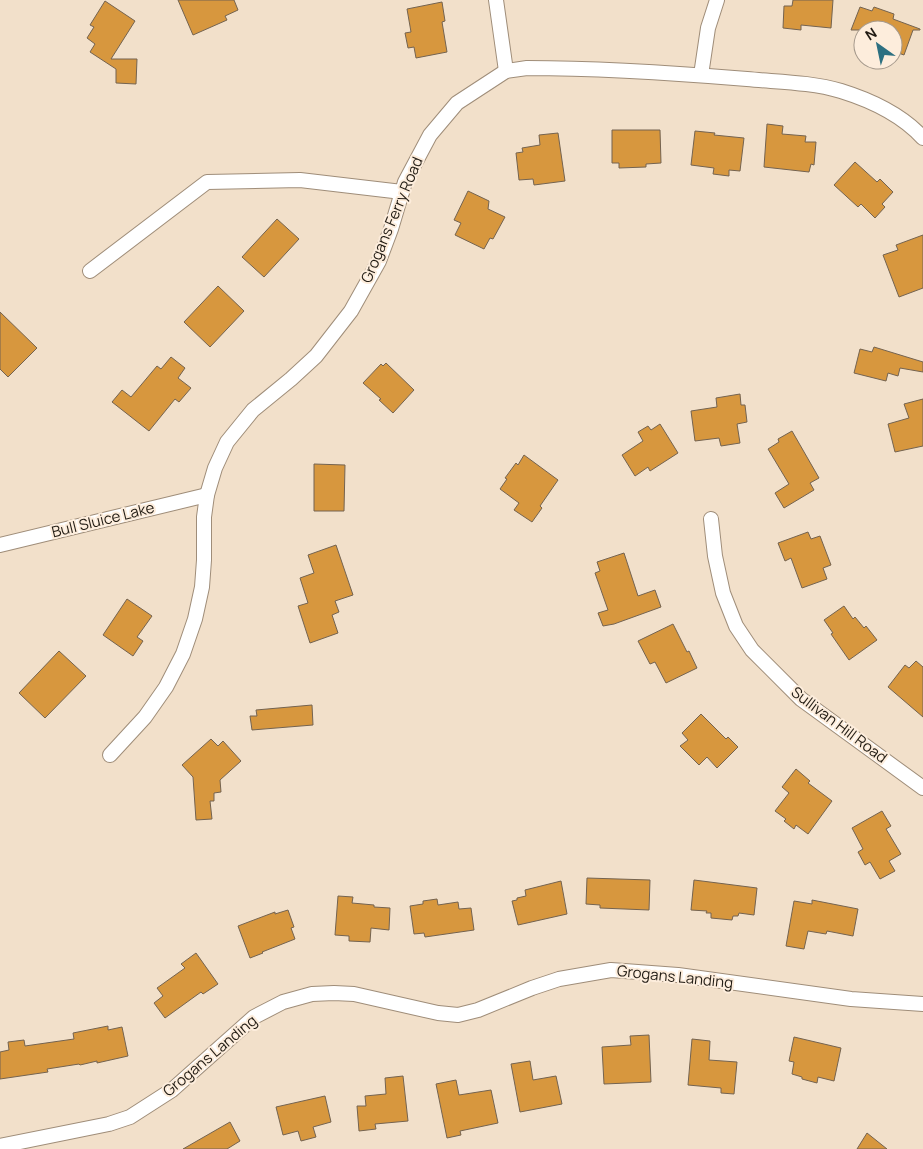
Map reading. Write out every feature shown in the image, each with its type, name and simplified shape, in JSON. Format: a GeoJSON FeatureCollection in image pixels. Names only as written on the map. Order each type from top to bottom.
{"type":"FeatureCollection","features":[{"type":"Feature","properties":{"kind":"street"},"geometry":{"type":"LineString","coordinates":[[496,0],[506,71]]}},
{"type":"Feature","properties":{"kind":"street"},"geometry":{"type":"LineString","coordinates":[[701,75],[708,28],[718,0]]}},
{"type":"Feature","properties":{"kind":"street","name":"Grogans Ferry Road"},"geometry":{"type":"LineString","coordinates":[[110,755],[145,718],[166,687],[183,654],[195,619],[202,588],[204,517],[207,495],[215,468],[227,442],[254,410],[316,356],[351,311],[379,261],[405,182],[430,135],[458,103],[506,71],[527,68],[701,75],[816,86],[840,91],[862,98],[893,114],[923,138]]}},
{"type":"Feature","properties":{"kind":"street"},"geometry":{"type":"LineString","coordinates":[[90,271],[207,182],[300,180],[402,192]]}},
{"type":"Feature","properties":{"kind":"street","name":"Bull Sluice Lake"},"geometry":{"type":"LineString","coordinates":[[0,545],[207,495]]}},
{"type":"Feature","properties":{"kind":"street","name":"Sullivan Hill Road"},"geometry":{"type":"LineString","coordinates":[[711,518],[715,556],[723,593],[736,626],[752,650],[802,699],[923,788]]}},
{"type":"Feature","properties":{"kind":"street","name":"Grogans Landing"},"geometry":{"type":"LineString","coordinates":[[0,1146],[110,1124],[130,1117],[172,1090],[254,1017],[283,1002],[312,994],[354,994],[438,1013],[458,1015],[478,1010],[559,979],[611,970],[678,975],[851,999],[923,1004]]}},
{"type":"Feature","properties":{"kind":"building"},"geometry":{"type":"Polygon","coordinates":[[[178,0],[234,0],[238,10],[225,16],[227,20],[193,35],[178,0]]]}},
{"type":"Feature","properties":{"kind":"building"},"geometry":{"type":"Polygon","coordinates":[[[793,0],[833,0],[831,28],[801,25],[801,30],[783,28],[784,6],[792,6],[793,0]]]}},
{"type":"Feature","properties":{"kind":"building"},"geometry":{"type":"Polygon","coordinates":[[[105,1],[135,21],[111,59],[137,59],[136,84],[116,83],[116,69],[90,52],[95,44],[87,38],[94,27],[90,25],[105,1]]]}},
{"type":"Feature","properties":{"kind":"building"},"geometry":{"type":"Polygon","coordinates":[[[442,2],[445,21],[442,22],[447,52],[416,58],[414,47],[408,48],[405,33],[411,32],[407,9],[442,2]]]}},
{"type":"Feature","properties":{"kind":"building"},"geometry":{"type":"Polygon","coordinates":[[[860,7],[872,11],[874,7],[894,14],[893,19],[896,20],[855,20],[860,7]]]}},
{"type":"Feature","properties":{"kind":"building"},"geometry":{"type":"Polygon","coordinates":[[[903,23],[920,29],[913,30],[904,55],[903,23]]]}},
{"type":"Feature","properties":{"kind":"building"},"geometry":{"type":"Polygon","coordinates":[[[767,124],[783,126],[782,134],[806,136],[805,142],[816,142],[814,165],[811,164],[809,172],[764,167],[767,124]]]}},
{"type":"Feature","properties":{"kind":"building"},"geometry":{"type":"Polygon","coordinates":[[[612,130],[660,130],[661,163],[646,164],[646,167],[619,168],[619,163],[612,163],[612,130]]]}},
{"type":"Feature","properties":{"kind":"building"},"geometry":{"type":"Polygon","coordinates":[[[695,131],[744,138],[740,171],[729,170],[729,176],[713,174],[714,168],[691,165],[695,131]]]}},
{"type":"Feature","properties":{"kind":"building"},"geometry":{"type":"Polygon","coordinates":[[[558,133],[565,181],[534,185],[533,179],[519,180],[516,153],[523,152],[522,148],[540,145],[539,135],[558,133]]]}},
{"type":"Feature","properties":{"kind":"building"},"geometry":{"type":"Polygon","coordinates":[[[855,162],[877,182],[880,179],[893,192],[882,204],[885,207],[875,218],[861,204],[858,207],[834,185],[855,162]]]}},
{"type":"Feature","properties":{"kind":"building"},"geometry":{"type":"Polygon","coordinates":[[[468,191],[489,201],[488,209],[505,217],[493,239],[490,238],[484,249],[455,235],[461,223],[454,220],[468,191]]]}},
{"type":"Feature","properties":{"kind":"building"},"geometry":{"type":"Polygon","coordinates":[[[277,219],[299,239],[264,277],[242,257],[277,219]]]}},
{"type":"Feature","properties":{"kind":"building"},"geometry":{"type":"Polygon","coordinates":[[[923,235],[923,288],[899,297],[883,255],[898,250],[896,245],[923,235]]]}},
{"type":"Feature","properties":{"kind":"building"},"geometry":{"type":"Polygon","coordinates":[[[218,286],[244,311],[210,347],[184,322],[218,286]]]}},
{"type":"Feature","properties":{"kind":"building"},"geometry":{"type":"Polygon","coordinates":[[[0,312],[37,348],[8,377],[0,369],[0,312]]]}},
{"type":"Feature","properties":{"kind":"building"},"geometry":{"type":"Polygon","coordinates":[[[874,347],[923,362],[923,372],[900,368],[898,376],[888,373],[886,381],[854,373],[860,349],[872,352],[874,347]]]}},
{"type":"Feature","properties":{"kind":"building"},"geometry":{"type":"Polygon","coordinates":[[[171,357],[185,368],[178,378],[191,388],[179,402],[175,399],[149,431],[112,402],[122,390],[131,397],[157,366],[161,369],[171,357]]]}},
{"type":"Feature","properties":{"kind":"building"},"geometry":{"type":"Polygon","coordinates":[[[386,363],[414,390],[393,413],[363,383],[381,364],[383,366],[386,363]]]}},
{"type":"Feature","properties":{"kind":"building"},"geometry":{"type":"Polygon","coordinates":[[[740,394],[741,405],[745,405],[747,422],[737,424],[740,443],[721,446],[719,438],[695,441],[691,411],[717,407],[716,398],[740,394]]]}},
{"type":"Feature","properties":{"kind":"building"},"geometry":{"type":"Polygon","coordinates":[[[923,399],[923,446],[895,452],[888,424],[909,418],[904,404],[923,399]]]}},
{"type":"Feature","properties":{"kind":"building"},"geometry":{"type":"Polygon","coordinates":[[[660,424],[678,453],[650,471],[648,467],[635,476],[622,455],[643,441],[638,432],[648,426],[651,430],[660,424]]]}},
{"type":"Feature","properties":{"kind":"building"},"geometry":{"type":"Polygon","coordinates":[[[792,431],[819,478],[810,483],[814,490],[784,508],[775,493],[789,484],[768,449],[779,442],[778,439],[792,431]]]}},
{"type":"Feature","properties":{"kind":"building"},"geometry":{"type":"Polygon","coordinates":[[[524,455],[558,480],[540,506],[542,508],[532,522],[514,510],[519,503],[500,489],[507,479],[505,478],[516,463],[518,465],[524,455]]]}},
{"type":"Feature","properties":{"kind":"building"},"geometry":{"type":"Polygon","coordinates":[[[314,464],[345,465],[344,511],[314,511],[314,464]]]}},
{"type":"Feature","properties":{"kind":"building"},"geometry":{"type":"Polygon","coordinates":[[[808,532],[811,539],[820,536],[831,565],[823,568],[827,579],[802,588],[791,558],[785,561],[778,543],[808,532]]]}},
{"type":"Feature","properties":{"kind":"building"},"geometry":{"type":"Polygon","coordinates":[[[336,545],[353,595],[335,601],[339,612],[332,615],[338,633],[310,643],[298,606],[308,603],[300,578],[314,573],[308,555],[336,545]]]}},
{"type":"Feature","properties":{"kind":"building"},"geometry":{"type":"Polygon","coordinates":[[[624,553],[638,596],[655,590],[661,607],[614,624],[603,626],[598,613],[608,610],[595,573],[600,571],[597,562],[624,553]]]}},
{"type":"Feature","properties":{"kind":"building"},"geometry":{"type":"Polygon","coordinates":[[[127,599],[152,616],[137,637],[143,641],[133,656],[103,635],[127,599]]]}},
{"type":"Feature","properties":{"kind":"building"},"geometry":{"type":"Polygon","coordinates":[[[844,606],[853,619],[855,617],[864,628],[866,626],[877,640],[849,660],[824,620],[844,606]]]}},
{"type":"Feature","properties":{"kind":"building"},"geometry":{"type":"Polygon","coordinates":[[[673,624],[697,668],[666,683],[655,662],[650,664],[638,641],[673,624]]]}},
{"type":"Feature","properties":{"kind":"building"},"geometry":{"type":"Polygon","coordinates":[[[59,651],[86,676],[45,718],[19,693],[59,651]]]}},
{"type":"Feature","properties":{"kind":"building"},"geometry":{"type":"Polygon","coordinates":[[[916,661],[923,667],[923,717],[888,687],[905,665],[909,668],[916,661]]]}},
{"type":"Feature","properties":{"kind":"building"},"geometry":{"type":"Polygon","coordinates":[[[312,705],[313,725],[252,730],[250,716],[257,716],[256,710],[312,705]]]}},
{"type":"Feature","properties":{"kind":"building"},"geometry":{"type":"Polygon","coordinates":[[[701,714],[726,739],[728,737],[738,747],[717,768],[707,757],[699,765],[680,746],[688,740],[682,733],[701,714]]]}},
{"type":"Feature","properties":{"kind":"building"},"geometry":{"type":"Polygon","coordinates":[[[211,739],[218,746],[223,741],[241,761],[220,780],[221,792],[214,793],[214,801],[210,801],[212,819],[196,820],[193,777],[182,765],[211,739]]]}},
{"type":"Feature","properties":{"kind":"building"},"geometry":{"type":"Polygon","coordinates":[[[796,769],[810,781],[808,783],[832,801],[808,834],[796,825],[794,829],[784,821],[786,819],[775,811],[789,793],[782,787],[796,769]]]}},
{"type":"Feature","properties":{"kind":"building"},"geometry":{"type":"Polygon","coordinates":[[[882,811],[891,826],[886,829],[901,854],[889,861],[895,871],[880,879],[870,862],[865,865],[858,852],[863,849],[852,828],[882,811]]]}},
{"type":"Feature","properties":{"kind":"building"},"geometry":{"type":"Polygon","coordinates":[[[587,878],[650,880],[649,910],[600,908],[600,905],[586,904],[587,878]]]}},
{"type":"Feature","properties":{"kind":"building"},"geometry":{"type":"Polygon","coordinates":[[[694,880],[757,888],[754,915],[739,913],[738,916],[733,916],[732,920],[711,918],[711,913],[706,913],[707,911],[691,910],[694,880]]]}},
{"type":"Feature","properties":{"kind":"building"},"geometry":{"type":"Polygon","coordinates":[[[561,881],[567,914],[518,925],[512,901],[526,896],[525,890],[561,881]]]}},
{"type":"Feature","properties":{"kind":"building"},"geometry":{"type":"Polygon","coordinates":[[[338,896],[353,897],[352,903],[390,908],[389,930],[371,928],[370,942],[349,941],[349,936],[335,935],[338,896]]]}},
{"type":"Feature","properties":{"kind":"building"},"geometry":{"type":"Polygon","coordinates":[[[437,899],[438,905],[458,902],[459,909],[471,908],[474,930],[425,937],[424,933],[414,934],[410,906],[423,904],[423,901],[437,899]]]}},
{"type":"Feature","properties":{"kind":"building"},"geometry":{"type":"Polygon","coordinates":[[[812,900],[858,909],[853,936],[827,931],[826,934],[808,931],[804,949],[786,946],[794,901],[812,904],[812,900]]]}},
{"type":"Feature","properties":{"kind":"building"},"geometry":{"type":"Polygon","coordinates":[[[288,910],[294,927],[291,928],[295,939],[250,958],[238,926],[275,912],[275,914],[288,910]]]}},
{"type":"Feature","properties":{"kind":"building"},"geometry":{"type":"Polygon","coordinates":[[[196,953],[218,984],[203,994],[201,992],[165,1018],[154,1003],[163,996],[157,988],[185,968],[181,964],[196,953]]]}},
{"type":"Feature","properties":{"kind":"building"},"geometry":{"type":"Polygon","coordinates":[[[108,1026],[108,1030],[122,1027],[128,1056],[97,1063],[97,1061],[47,1069],[48,1072],[0,1079],[0,1052],[9,1050],[8,1042],[24,1040],[25,1046],[74,1039],[73,1033],[108,1026]]]}},
{"type":"Feature","properties":{"kind":"building"},"geometry":{"type":"Polygon","coordinates":[[[649,1035],[651,1082],[604,1084],[602,1047],[631,1045],[630,1036],[649,1035]]]}},
{"type":"Feature","properties":{"kind":"building"},"geometry":{"type":"Polygon","coordinates":[[[794,1037],[841,1048],[834,1081],[818,1077],[817,1083],[792,1074],[794,1062],[789,1061],[794,1037]]]}},
{"type":"Feature","properties":{"kind":"building"},"geometry":{"type":"Polygon","coordinates":[[[692,1039],[710,1041],[709,1060],[737,1062],[734,1094],[721,1093],[721,1088],[688,1085],[692,1039]]]}},
{"type":"Feature","properties":{"kind":"building"},"geometry":{"type":"Polygon","coordinates":[[[530,1061],[533,1080],[556,1076],[562,1104],[520,1112],[511,1064],[530,1061]]]}},
{"type":"Feature","properties":{"kind":"building"},"geometry":{"type":"Polygon","coordinates":[[[403,1076],[408,1121],[375,1124],[376,1129],[359,1131],[357,1106],[366,1106],[365,1096],[386,1094],[385,1078],[403,1076]]]}},
{"type":"Feature","properties":{"kind":"building"},"geometry":{"type":"Polygon","coordinates":[[[456,1080],[459,1095],[491,1090],[498,1123],[460,1131],[461,1135],[447,1138],[436,1084],[456,1080]]]}},
{"type":"Feature","properties":{"kind":"building"},"geometry":{"type":"Polygon","coordinates":[[[325,1096],[331,1122],[313,1127],[316,1137],[301,1141],[298,1131],[283,1135],[276,1107],[325,1096]]]}},
{"type":"Feature","properties":{"kind":"building"},"geometry":{"type":"Polygon","coordinates":[[[230,1122],[240,1141],[227,1149],[183,1149],[230,1122]]]}},
{"type":"Feature","properties":{"kind":"building"},"geometry":{"type":"Polygon","coordinates":[[[867,1133],[887,1149],[857,1149],[867,1133]]]}}]}
